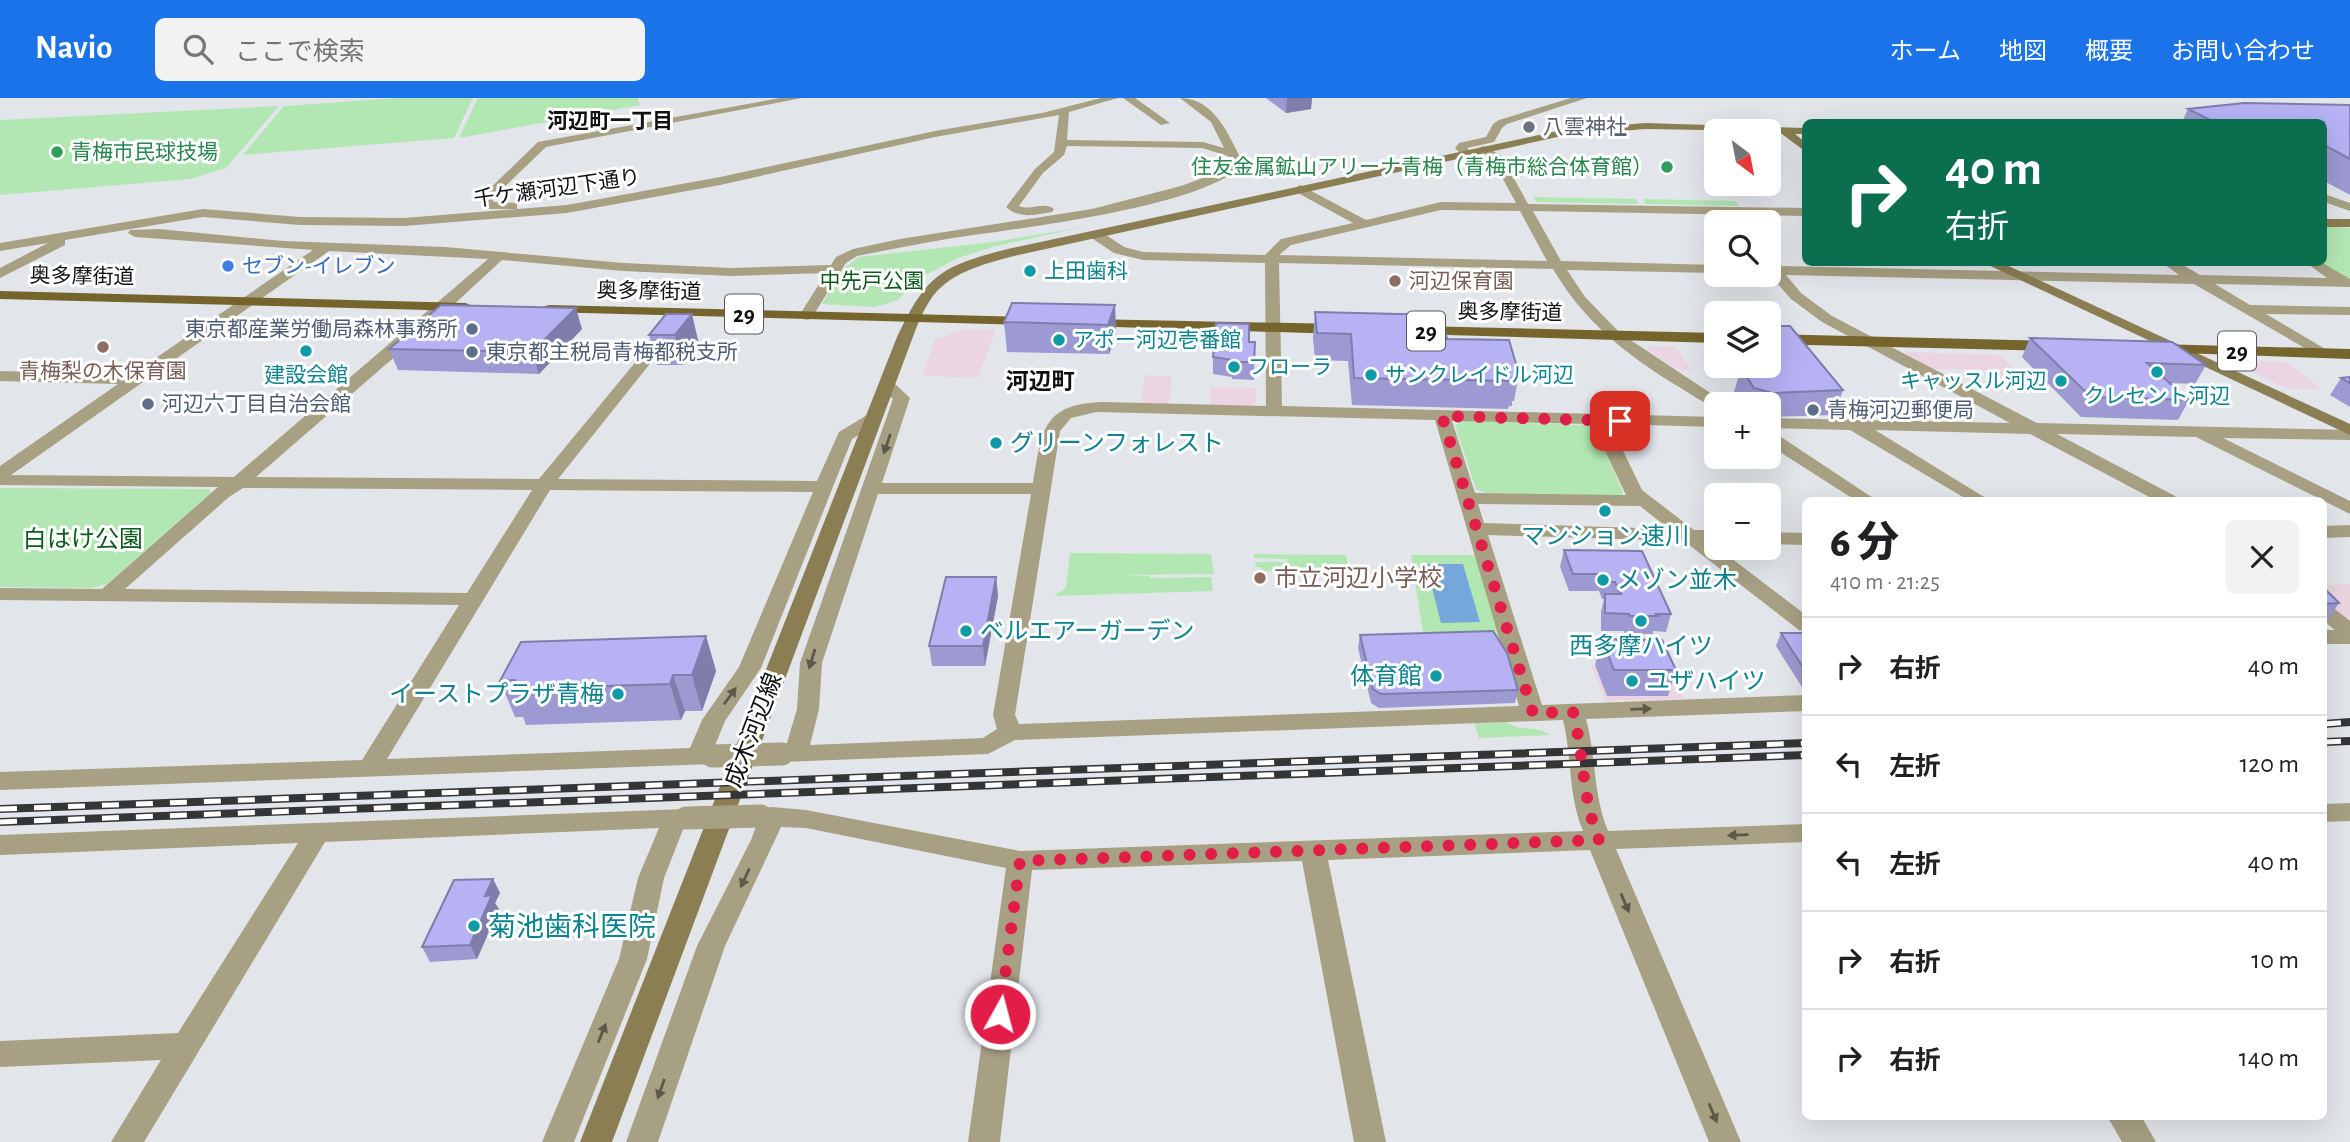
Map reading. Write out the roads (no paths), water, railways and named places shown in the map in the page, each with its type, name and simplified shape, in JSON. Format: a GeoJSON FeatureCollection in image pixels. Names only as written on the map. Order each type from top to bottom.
{"type":"FeatureCollection","features":[{"type":"Feature","properties":{"kind":"main road","name":"奥多摩街道"},"geometry":{"type":"LineString","coordinates":[[0,295],[485,307]]}},
{"type":"Feature","properties":{"kind":"main road","name":"奥多摩街道"},"geometry":{"type":"LineString","coordinates":[[540,309],[1355,329]]}},
{"type":"Feature","properties":{"kind":"main road","name":"奥多摩街道"},"geometry":{"type":"LineString","coordinates":[[1396,330],[1704,338]]}},
{"type":"Feature","properties":{"kind":"main road"},"geometry":{"type":"LineString","coordinates":[[1781,340],[2069,347]]}},
{"type":"Feature","properties":{"kind":"main road","name":"29"},"geometry":{"type":"LineString","coordinates":[[2136,348],[2350,354]]}},
{"type":"Feature","properties":{"kind":"street"},"geometry":{"type":"LineString","coordinates":[[567,209],[558,206],[491,206],[485,199],[542,144],[797,98]]}},
{"type":"Feature","properties":{"kind":"street","name":"千ケ瀬河辺下通り"},"geometry":{"type":"LineString","coordinates":[[0,247],[204,213],[300,221],[390,222],[480,218],[567,209],[720,181],[1061,105],[1076,106],[1113,98]]}},
{"type":"Feature","properties":{"kind":"street"},"geometry":{"type":"LineString","coordinates":[[1128,98],[1165,123]]}},
{"type":"Feature","properties":{"kind":"street"},"geometry":{"type":"LineString","coordinates":[[806,316],[845,256],[1052,220],[1135,202],[1198,184],[1231,171],[1237,163],[1216,120],[1185,98]]}},
{"type":"Feature","properties":{"kind":"street"},"geometry":{"type":"LineString","coordinates":[[1466,153],[1461,148],[1463,145],[1490,140],[1497,126],[1503,122],[1582,98]]}},
{"type":"Feature","properties":{"kind":"street"},"geometry":{"type":"LineString","coordinates":[[1061,105],[1065,115],[1060,153],[1039,171],[1012,207],[1024,212],[1135,202]]}},
{"type":"Feature","properties":{"kind":"street","name":"成木河辺線"},"geometry":{"type":"LineString","coordinates":[[596,1142],[873,419],[914,318],[930,290],[941,280],[970,265],[1012,252],[1562,133],[1622,127],[1802,131]]}},
{"type":"Feature","properties":{"kind":"street"},"geometry":{"type":"LineString","coordinates":[[1784,130],[1802,146]]}},
{"type":"Feature","properties":{"kind":"street"},"geometry":{"type":"LineString","coordinates":[[1062,142],[1203,145],[1230,153]]}},
{"type":"Feature","properties":{"kind":"street"},"geometry":{"type":"LineString","coordinates":[[1483,149],[1497,157],[1578,299],[1614,336],[1704,394]]}},
{"type":"Feature","properties":{"kind":"street"},"geometry":{"type":"LineString","coordinates":[[1300,189],[1363,223]]}},
{"type":"Feature","properties":{"kind":"street"},"geometry":{"type":"LineString","coordinates":[[2327,199],[2350,207]]}},
{"type":"Feature","properties":{"kind":"street"},"geometry":{"type":"LineString","coordinates":[[1273,412],[1272,259],[1275,249],[1286,242],[1441,206],[1730,210]]}},
{"type":"Feature","properties":{"kind":"street"},"geometry":{"type":"LineString","coordinates":[[1781,211],[1802,212]]}},
{"type":"Feature","properties":{"kind":"street"},"geometry":{"type":"LineString","coordinates":[[2327,223],[2349,224]]}},
{"type":"Feature","properties":{"kind":"street"},"geometry":{"type":"LineString","coordinates":[[0,274],[63,238],[159,233],[326,247],[499,256],[588,265],[732,272],[835,269]]}},
{"type":"Feature","properties":{"kind":"street"},"geometry":{"type":"LineString","coordinates":[[1095,234],[1119,250],[1143,256],[1704,269]]}},
{"type":"Feature","properties":{"kind":"street"},"geometry":{"type":"LineString","coordinates":[[0,474],[326,247]]}},
{"type":"Feature","properties":{"kind":"street"},"geometry":{"type":"LineString","coordinates":[[108,594],[499,256]]}},
{"type":"Feature","properties":{"kind":"street"},"geometry":{"type":"LineString","coordinates":[[1996,266],[2350,433]]}},
{"type":"Feature","properties":{"kind":"street"},"geometry":{"type":"LineString","coordinates":[[2174,266],[2322,353]]}},
{"type":"Feature","properties":{"kind":"street"},"geometry":{"type":"LineString","coordinates":[[2318,266],[2346,283]]}},
{"type":"Feature","properties":{"kind":"street"},"geometry":{"type":"LineString","coordinates":[[1781,267],[2016,276],[2346,283]]}},
{"type":"Feature","properties":{"kind":"street"},"geometry":{"type":"LineString","coordinates":[[1781,278],[1806,306],[2162,497]]}},
{"type":"Feature","properties":{"kind":"street"},"geometry":{"type":"LineString","coordinates":[[2247,309],[2350,311]]}},
{"type":"Feature","properties":{"kind":"street"},"geometry":{"type":"LineString","coordinates":[[369,768],[544,485],[683,313]]}},
{"type":"Feature","properties":{"kind":"street"},"geometry":{"type":"LineString","coordinates":[[0,376],[134,380]]}},
{"type":"Feature","properties":{"kind":"street"},"geometry":{"type":"LineString","coordinates":[[788,754],[809,707],[810,663],[902,398],[887,385]]}},
{"type":"Feature","properties":{"kind":"street"},"geometry":{"type":"LineString","coordinates":[[1010,732],[1004,715],[1052,426],[1076,410],[1098,407],[1704,422]]}},
{"type":"Feature","properties":{"kind":"street"},"geometry":{"type":"LineString","coordinates":[[1442,416],[1533,713]]}},
{"type":"Feature","properties":{"kind":"street"},"geometry":{"type":"LineString","coordinates":[[706,756],[714,720],[750,668],[845,436],[873,419]]}},
{"type":"Feature","properties":{"kind":"street"},"geometry":{"type":"LineString","coordinates":[[1598,420],[1630,488],[1802,622]]}},
{"type":"Feature","properties":{"kind":"street"},"geometry":{"type":"LineString","coordinates":[[1781,423],[2350,433]]}},
{"type":"Feature","properties":{"kind":"street"},"geometry":{"type":"LineString","coordinates":[[1852,424],[1975,497]]}},
{"type":"Feature","properties":{"kind":"street"},"geometry":{"type":"LineString","coordinates":[[2197,431],[2350,508]]}},
{"type":"Feature","properties":{"kind":"street"},"geometry":{"type":"LineString","coordinates":[[1781,445],[1862,497]]}},
{"type":"Feature","properties":{"kind":"street"},"geometry":{"type":"LineString","coordinates":[[0,480],[824,487]]}},
{"type":"Feature","properties":{"kind":"street"},"geometry":{"type":"LineString","coordinates":[[872,488],[1041,489]]}},
{"type":"Feature","properties":{"kind":"street"},"geometry":{"type":"LineString","coordinates":[[1468,498],[1644,501]]}},
{"type":"Feature","properties":{"kind":"street"},"geometry":{"type":"LineString","coordinates":[[1477,529],[1704,536]]}},
{"type":"Feature","properties":{"kind":"street"},"geometry":{"type":"LineString","coordinates":[[2327,532],[2350,531]]}},
{"type":"Feature","properties":{"kind":"street"},"geometry":{"type":"LineString","coordinates":[[1781,538],[1802,539]]}},
{"type":"Feature","properties":{"kind":"street"},"geometry":{"type":"LineString","coordinates":[[0,594],[472,599]]}},
{"type":"Feature","properties":{"kind":"street"},"geometry":{"type":"LineString","coordinates":[[2327,613],[2350,634]]}},
{"type":"Feature","properties":{"kind":"street"},"geometry":{"type":"LineString","coordinates":[[2327,637],[2350,634]]}},
{"type":"Feature","properties":{"kind":"street"},"geometry":{"type":"LineString","coordinates":[[0,781],[988,746],[1010,732],[1802,703]]}},
{"type":"Feature","properties":{"kind":"street"},"geometry":{"type":"LineString","coordinates":[[1573,712],[1580,740],[1581,772],[1599,840],[1725,1142]]}},
{"type":"Feature","properties":{"kind":"street"},"geometry":{"type":"LineString","coordinates":[[2327,813],[2350,812]]}},
{"type":"Feature","properties":{"kind":"street"},"geometry":{"type":"LineString","coordinates":[[0,845],[766,816],[806,819],[1020,861],[1802,833]]}},
{"type":"Feature","properties":{"kind":"street"},"geometry":{"type":"LineString","coordinates":[[642,1142],[711,946],[764,840],[766,816]]}},
{"type":"Feature","properties":{"kind":"street"},"geometry":{"type":"LineString","coordinates":[[558,1142],[633,958],[651,878],[680,819]]}},
{"type":"Feature","properties":{"kind":"street"},"geometry":{"type":"LineString","coordinates":[[127,1142],[318,832]]}},
{"type":"Feature","properties":{"kind":"street"},"geometry":{"type":"LineString","coordinates":[[1313,851],[1370,1142]]}},
{"type":"Feature","properties":{"kind":"street"},"geometry":{"type":"LineString","coordinates":[[984,1142],[1020,861]]}},
{"type":"Feature","properties":{"kind":"street"},"geometry":{"type":"LineString","coordinates":[[0,1054],[186,1046]]}},
{"type":"Feature","properties":{"kind":"street"},"geometry":{"type":"LineString","coordinates":[[2125,1120],[2140,1142]]}},
{"type":"Feature","properties":{"kind":"water"},"geometry":{"type":"Polygon","coordinates":[[[1426,564],[1463,564],[1480,622],[1441,623],[1426,564]]]}},
{"type":"Feature","properties":{"kind":"railway"},"geometry":{"type":"LineString","coordinates":[[2327,724],[2350,722]]}},
{"type":"Feature","properties":{"kind":"railway"},"geometry":{"type":"LineString","coordinates":[[2327,742],[2350,741]]}},
{"type":"Feature","properties":{"kind":"railway"},"geometry":{"type":"LineString","coordinates":[[0,809],[1802,743]]}},
{"type":"Feature","properties":{"kind":"railway"},"geometry":{"type":"LineString","coordinates":[[0,822],[1802,755]]}},
{"type":"Feature","properties":{"kind":"place","name":"八雲神社"},"geometry":{"type":"Point","coordinates":[1529,127]}},
{"type":"Feature","properties":{"kind":"place","name":"青梅市民球技場"},"geometry":{"type":"Point","coordinates":[57,152]}},
{"type":"Feature","properties":{"kind":"place","name":"住友金属鉱山アリーナ青梅（青梅市総合体育館）"},"geometry":{"type":"Point","coordinates":[1667,167]}},
{"type":"Feature","properties":{"kind":"place","name":"セブン-イレブン"},"geometry":{"type":"Point","coordinates":[228,266]}},
{"type":"Feature","properties":{"kind":"place","name":"上田歯科"},"geometry":{"type":"Point","coordinates":[1030,271]}},
{"type":"Feature","properties":{"kind":"place","name":"河辺保育園"},"geometry":{"type":"Point","coordinates":[1395,281]}},
{"type":"Feature","properties":{"kind":"place","name":"東京都産業労働局森林事務所"},"geometry":{"type":"Point","coordinates":[472,329]}},
{"type":"Feature","properties":{"kind":"place","name":"アポー河辺壱番館"},"geometry":{"type":"Point","coordinates":[1059,340]}},
{"type":"Feature","properties":{"kind":"place","name":"青梅梨の木保育園"},"geometry":{"type":"Point","coordinates":[103,347]}},
{"type":"Feature","properties":{"kind":"place","name":"建設会館"},"geometry":{"type":"Point","coordinates":[306,351]}},
{"type":"Feature","properties":{"kind":"place","name":"東京都主税局青梅都税支所"},"geometry":{"type":"Point","coordinates":[472,352]}},
{"type":"Feature","properties":{"kind":"place","name":"フローラ"},"geometry":{"type":"Point","coordinates":[1234,367]}},
{"type":"Feature","properties":{"kind":"place","name":"クレセント河辺"},"geometry":{"type":"Point","coordinates":[2157,372]}},
{"type":"Feature","properties":{"kind":"place","name":"サンクレイドル河辺"},"geometry":{"type":"Point","coordinates":[1371,375]}},
{"type":"Feature","properties":{"kind":"place","name":"キャッスル河辺"},"geometry":{"type":"Point","coordinates":[2061,381]}},
{"type":"Feature","properties":{"kind":"place","name":"河辺六丁目自治会館"},"geometry":{"type":"Point","coordinates":[148,404]}},
{"type":"Feature","properties":{"kind":"place","name":"青梅河辺郵便局"},"geometry":{"type":"Point","coordinates":[1813,410]}},
{"type":"Feature","properties":{"kind":"place","name":"グリーンフォレスト"},"geometry":{"type":"Point","coordinates":[996,443]}},
{"type":"Feature","properties":{"kind":"place","name":"マンション速川"},"geometry":{"type":"Point","coordinates":[1605,511]}},
{"type":"Feature","properties":{"kind":"place","name":"市立河辺小学校"},"geometry":{"type":"Point","coordinates":[1260,578]}},
{"type":"Feature","properties":{"kind":"place","name":"メゾン並木"},"geometry":{"type":"Point","coordinates":[1603,580]}},
{"type":"Feature","properties":{"kind":"place","name":"西多摩ハイツ"},"geometry":{"type":"Point","coordinates":[1641,621]}},
{"type":"Feature","properties":{"kind":"place","name":"ベルエアーガーデン"},"geometry":{"type":"Point","coordinates":[966,631]}},
{"type":"Feature","properties":{"kind":"place","name":"体育館"},"geometry":{"type":"Point","coordinates":[1436,676]}},
{"type":"Feature","properties":{"kind":"place","name":"ユザハイツ"},"geometry":{"type":"Point","coordinates":[1632,681]}},
{"type":"Feature","properties":{"kind":"place","name":"イーストプラザ青梅"},"geometry":{"type":"Point","coordinates":[618,694]}},
{"type":"Feature","properties":{"kind":"place","name":"菊池歯科医院"},"geometry":{"type":"Point","coordinates":[474,926]}},
{"type":"Feature","properties":{"kind":"district","name":"河辺町一丁目"},"geometry":{"type":"Point","coordinates":[610,121]}},
{"type":"Feature","properties":{"kind":"district","name":"河辺町"},"geometry":{"type":"Point","coordinates":[1040,381]}},
{"type":"Feature","properties":{"kind":"park label","name":"中先戸公園"},"geometry":{"type":"Point","coordinates":[872,281]}},
{"type":"Feature","properties":{"kind":"park label","name":"白はけ公園"},"geometry":{"type":"Point","coordinates":[83,539]}}]}
